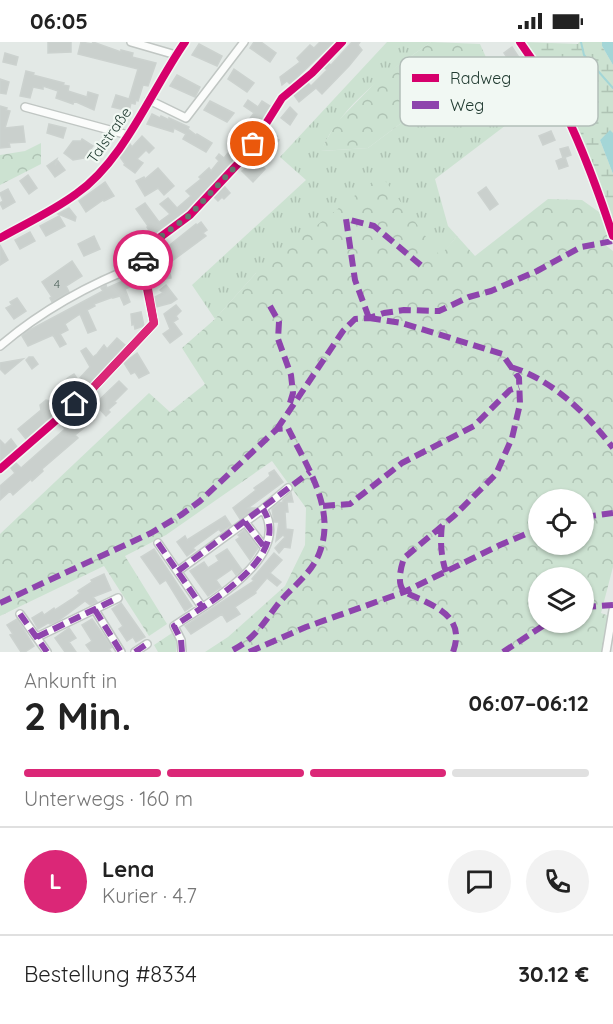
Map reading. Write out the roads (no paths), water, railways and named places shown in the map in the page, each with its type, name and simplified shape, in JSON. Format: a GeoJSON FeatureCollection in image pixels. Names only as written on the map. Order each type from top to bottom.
{"type":"FeatureCollection","features":[{"type":"Feature","properties":{"kind":"street"},"geometry":{"type":"LineString","coordinates":[[131,42],[176,55]]}},
{"type":"Feature","properties":{"kind":"street","name":"Talstraße"},"geometry":{"type":"LineString","coordinates":[[0,238],[77,194],[100,172],[116,154],[185,42]]}},
{"type":"Feature","properties":{"kind":"street"},"geometry":{"type":"LineString","coordinates":[[149,100],[186,118],[244,42]]}},
{"type":"Feature","properties":{"kind":"street"},"geometry":{"type":"LineString","coordinates":[[0,469],[91,390],[154,323],[142,264],[147,247],[190,215],[247,154],[282,98],[312,73],[342,42]]}},
{"type":"Feature","properties":{"kind":"street"},"geometry":{"type":"LineString","coordinates":[[520,42],[530,57]]}},
{"type":"Feature","properties":{"kind":"street"},"geometry":{"type":"LineString","coordinates":[[26,107],[128,135]]}},
{"type":"Feature","properties":{"kind":"street"},"geometry":{"type":"LineString","coordinates":[[572,126],[613,236]]}},
{"type":"Feature","properties":{"kind":"street"},"geometry":{"type":"LineString","coordinates":[[0,346],[32,321],[93,286],[142,264]]}},
{"type":"Feature","properties":{"kind":"street"},"geometry":{"type":"LineString","coordinates":[[178,571],[288,488]]}},
{"type":"Feature","properties":{"kind":"street"},"geometry":{"type":"LineString","coordinates":[[182,652],[181,640],[174,626],[232,586],[248,572],[265,548],[270,531],[268,518],[263,509]]}},
{"type":"Feature","properties":{"kind":"street"},"geometry":{"type":"LineString","coordinates":[[245,522],[265,548]]}},
{"type":"Feature","properties":{"kind":"street"},"geometry":{"type":"LineString","coordinates":[[158,543],[202,607]]}},
{"type":"Feature","properties":{"kind":"street"},"geometry":{"type":"LineString","coordinates":[[37,637],[118,598]]}},
{"type":"Feature","properties":{"kind":"street"},"geometry":{"type":"LineString","coordinates":[[95,610],[121,652]]}},
{"type":"Feature","properties":{"kind":"street"},"geometry":{"type":"LineString","coordinates":[[606,652],[613,610]]}},
{"type":"Feature","properties":{"kind":"street"},"geometry":{"type":"LineString","coordinates":[[20,614],[47,652]]}},
{"type":"Feature","properties":{"kind":"street"},"geometry":{"type":"LineString","coordinates":[[135,652],[147,644]]}},
{"type":"Feature","properties":{"kind":"water"},"geometry":{"type":"Polygon","coordinates":[[[602,42],[613,42],[613,65],[602,46],[602,42]]]}},
{"type":"Feature","properties":{"kind":"water"},"geometry":{"type":"Polygon","coordinates":[[[610,130],[613,133],[613,174],[600,140],[610,130]]]}},
{"type":"Feature","properties":{"kind":"waterway"},"geometry":{"type":"LineString","coordinates":[[581,42],[586,57]]}},
{"type":"Feature","properties":{"kind":"waterway"},"geometry":{"type":"LineString","coordinates":[[598,71],[613,88]]}}]}
